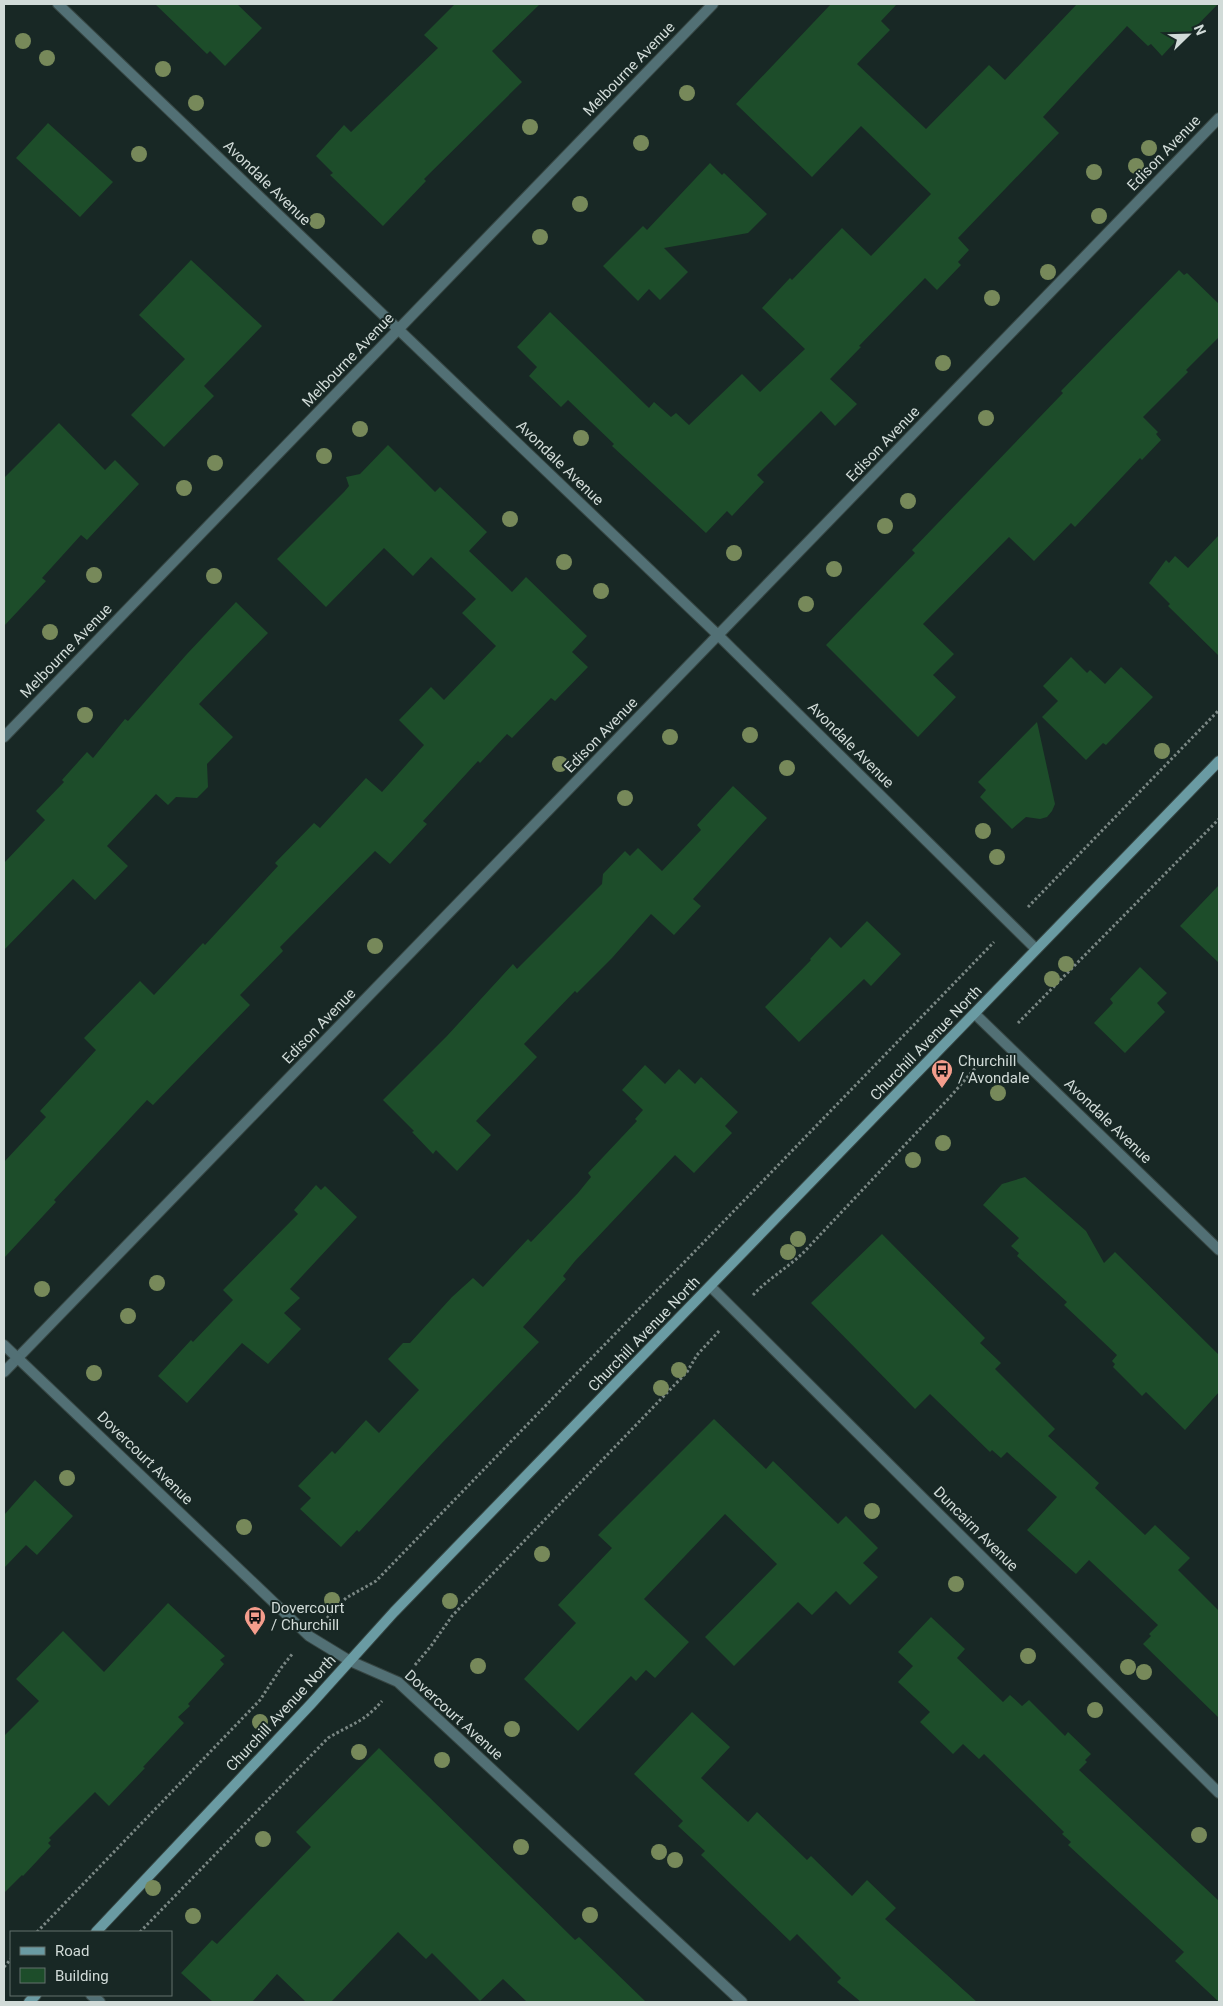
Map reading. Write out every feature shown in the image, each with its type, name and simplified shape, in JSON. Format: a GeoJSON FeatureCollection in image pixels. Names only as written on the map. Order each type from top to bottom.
{"type":"FeatureCollection","features":[{"type":"Feature","properties":{"kind":"main road","name":"Churchill Avenue North"},"geometry":{"type":"LineString","coordinates":[[97,1931],[394,1612],[1219,761]]}},
{"type":"Feature","properties":{"kind":"street","name":"Avondale Avenue"},"geometry":{"type":"LineString","coordinates":[[58,4],[718,635],[1036,949]]}},
{"type":"Feature","properties":{"kind":"street","name":"Melbourne Avenue"},"geometry":{"type":"LineString","coordinates":[[4,737],[713,4]]}},
{"type":"Feature","properties":{"kind":"street","name":"Edison Avenue"},"geometry":{"type":"LineString","coordinates":[[4,1372],[1219,118]]}},
{"type":"Feature","properties":{"kind":"street","name":"Avondale Avenue"},"geometry":{"type":"LineString","coordinates":[[975,1014],[1219,1250]]}},
{"type":"Feature","properties":{"kind":"street","name":"Duncairn Avenue"},"geometry":{"type":"LineString","coordinates":[[711,1287],[1219,1793]]}},
{"type":"Feature","properties":{"kind":"street","name":"Dovercourt Avenue"},"geometry":{"type":"LineString","coordinates":[[4,1344],[309,1636],[350,1661],[398,1682],[742,2002]]}},
{"type":"Feature","properties":{"kind":"path"},"geometry":{"type":"LineString","coordinates":[[1037,898],[1219,710]]}},
{"type":"Feature","properties":{"kind":"path"},"geometry":{"type":"LineString","coordinates":[[1030,1010],[1062,980],[1219,819]]}},
{"type":"Feature","properties":{"kind":"path"},"geometry":{"type":"LineString","coordinates":[[338,1606],[346,1598],[376,1581],[982,954]]}},
{"type":"Feature","properties":{"kind":"path"},"geometry":{"type":"LineString","coordinates":[[763,1284],[788,1267],[804,1253],[950,1097],[972,1069]]}},
{"type":"Feature","properties":{"kind":"path"},"geometry":{"type":"LineString","coordinates":[[422,1656],[452,1616],[687,1372],[697,1355],[708,1343]]}},
{"type":"Feature","properties":{"kind":"path"},"geometry":{"type":"LineString","coordinates":[[38,1931],[260,1700],[284,1665]]}},
{"type":"Feature","properties":{"kind":"path"},"geometry":{"type":"LineString","coordinates":[[141,1931],[328,1738],[361,1721],[372,1712]]}},
{"type":"Feature","properties":{"kind":"building"},"geometry":{"type":"Polygon","coordinates":[[[155,4],[237,4],[262,28],[225,66],[210,51],[207,54],[155,4]]]}},
{"type":"Feature","properties":{"kind":"building"},"geometry":{"type":"Polygon","coordinates":[[[455,4],[540,4],[492,51],[522,82],[424,179],[426,181],[383,226],[330,175],[333,173],[316,156],[344,125],[351,132],[438,48],[424,35],[455,4]]]}},
{"type":"Feature","properties":{"kind":"building"},"geometry":{"type":"Polygon","coordinates":[[[831,4],[897,4],[881,21],[890,30],[857,64],[926,129],[989,65],[1005,80],[1077,4],[1218,4],[1177,46],[1174,43],[1162,56],[1151,44],[1148,46],[1127,26],[1043,117],[1059,133],[958,238],[969,250],[958,262],[961,265],[937,290],[925,278],[830,379],[857,404],[835,426],[821,411],[757,475],[764,482],[732,516],[727,511],[706,533],[612,446],[614,444],[568,400],[561,407],[529,376],[537,367],[517,347],[550,312],[649,408],[654,402],[671,417],[676,413],[689,425],[742,374],[760,392],[805,349],[762,308],[842,228],[871,256],[931,194],[861,126],[812,177],[736,104],[831,4]]]}},
{"type":"Feature","properties":{"kind":"building"},"geometry":{"type":"Polygon","coordinates":[[[48,123],[113,182],[80,217],[16,158],[48,123]]]}},
{"type":"Feature","properties":{"kind":"building"},"geometry":{"type":"Polygon","coordinates":[[[710,163],[722,175],[724,173],[767,214],[748,233],[664,248],[688,272],[660,300],[649,289],[638,301],[603,266],[643,226],[647,230],[710,163]]]}},
{"type":"Feature","properties":{"kind":"building"},"geometry":{"type":"Polygon","coordinates":[[[191,260],[262,326],[204,386],[214,396],[164,447],[131,415],[185,359],[139,315],[191,260]]]}},
{"type":"Feature","properties":{"kind":"building"},"geometry":{"type":"Polygon","coordinates":[[[1179,270],[1184,275],[1187,273],[1219,304],[1219,337],[1186,370],[1188,372],[1143,417],[1158,432],[1156,434],[1161,440],[1142,460],[1140,458],[1075,527],[1071,523],[1034,561],[1009,537],[923,624],[954,654],[933,675],[956,697],[918,737],[826,645],[915,553],[912,550],[1063,393],[1061,391],[1179,270]]]}},
{"type":"Feature","properties":{"kind":"building"},"geometry":{"type":"Polygon","coordinates":[[[59,423],[105,470],[115,460],[139,484],[87,540],[81,535],[42,578],[46,581],[4,626],[4,478],[59,423]]]}},
{"type":"Feature","properties":{"kind":"building"},"geometry":{"type":"Polygon","coordinates":[[[388,445],[435,492],[440,487],[487,532],[469,551],[512,592],[526,577],[587,636],[572,652],[588,667],[555,701],[551,698],[512,738],[507,734],[480,763],[478,761],[423,821],[427,824],[390,864],[375,851],[280,947],[283,951],[240,995],[250,1005],[153,1105],[147,1100],[54,1200],[56,1202],[4,1258],[4,1162],[46,1117],[40,1111],[96,1050],[84,1038],[140,981],[154,995],[203,943],[205,945],[278,866],[275,863],[314,823],[320,828],[366,778],[382,792],[424,745],[399,720],[431,687],[444,700],[496,646],[462,613],[476,599],[431,557],[413,576],[384,548],[326,607],[277,559],[344,492],[349,486],[346,477],[360,474],[388,445]]]}},
{"type":"Feature","properties":{"kind":"building"},"geometry":{"type":"Polygon","coordinates":[[[1219,535],[1219,656],[1168,606],[1170,604],[1149,583],[1166,560],[1169,563],[1175,556],[1188,568],[1219,535]]]}},
{"type":"Feature","properties":{"kind":"building"},"geometry":{"type":"Polygon","coordinates":[[[236,602],[268,633],[199,704],[233,737],[207,764],[208,787],[197,798],[176,797],[168,805],[156,794],[107,846],[128,866],[95,900],[73,879],[4,950],[4,863],[45,820],[36,811],[64,782],[62,780],[87,752],[93,758],[125,719],[128,721],[236,602]]]}},
{"type":"Feature","properties":{"kind":"building"},"geometry":{"type":"Polygon","coordinates":[[[1071,657],[1087,673],[1090,670],[1105,684],[1121,667],[1153,697],[1106,745],[1103,743],[1086,760],[1042,717],[1058,701],[1043,686],[1071,657]]]}},
{"type":"Feature","properties":{"kind":"building"},"geometry":{"type":"Polygon","coordinates":[[[1037,722],[1055,804],[1047,817],[1040,819],[1026,817],[1012,829],[980,797],[986,790],[978,782],[1037,722]]]}},
{"type":"Feature","properties":{"kind":"building"},"geometry":{"type":"Polygon","coordinates":[[[733,786],[767,818],[693,899],[701,906],[674,935],[651,914],[612,958],[577,993],[575,991],[524,1044],[537,1057],[476,1121],[491,1135],[457,1171],[436,1150],[433,1154],[412,1132],[414,1131],[383,1100],[447,1036],[513,964],[517,969],[602,884],[603,874],[625,851],[630,856],[638,848],[662,871],[701,830],[697,825],[733,786]]]}},
{"type":"Feature","properties":{"kind":"building"},"geometry":{"type":"Polygon","coordinates":[[[1219,885],[1219,963],[1180,926],[1219,885]]]}},
{"type":"Feature","properties":{"kind":"building"},"geometry":{"type":"Polygon","coordinates":[[[867,921],[901,954],[871,986],[864,979],[799,1042],[765,1007],[811,960],[830,937],[841,948],[867,921]]]}},
{"type":"Feature","properties":{"kind":"building"},"geometry":{"type":"Polygon","coordinates":[[[1140,967],[1167,993],[1157,1003],[1165,1012],[1125,1053],[1094,1023],[1113,1003],[1110,999],[1140,967]]]}},
{"type":"Feature","properties":{"kind":"building"},"geometry":{"type":"Polygon","coordinates":[[[645,1065],[665,1084],[679,1069],[695,1084],[701,1077],[738,1112],[725,1126],[732,1133],[694,1173],[675,1155],[575,1261],[563,1276],[566,1279],[523,1327],[539,1342],[359,1532],[357,1530],[341,1547],[300,1509],[311,1498],[298,1486],[332,1451],[335,1454],[366,1420],[379,1433],[419,1390],[388,1359],[403,1343],[410,1343],[452,1297],[473,1278],[483,1287],[528,1239],[531,1242],[578,1193],[591,1177],[588,1173],[637,1121],[635,1119],[643,1110],[622,1090],[645,1065]]]}},
{"type":"Feature","properties":{"kind":"building"},"geometry":{"type":"Polygon","coordinates":[[[1025,1177],[1086,1231],[1104,1263],[1115,1252],[1219,1355],[1219,1392],[1185,1430],[1146,1392],[1142,1396],[1113,1367],[1115,1364],[1112,1361],[1117,1355],[1064,1305],[1067,1302],[1017,1256],[1019,1253],[1011,1246],[1019,1238],[983,1205],[1002,1184],[1025,1177]]]}},
{"type":"Feature","properties":{"kind":"building"},"geometry":{"type":"Polygon","coordinates":[[[316,1185],[321,1190],[325,1186],[357,1217],[290,1289],[300,1298],[284,1313],[301,1329],[268,1364],[242,1343],[187,1403],[158,1376],[191,1340],[193,1342],[233,1300],[223,1290],[298,1214],[294,1210],[316,1185]]]}},
{"type":"Feature","properties":{"kind":"building"},"geometry":{"type":"Polygon","coordinates":[[[882,1234],[985,1338],[980,1343],[1001,1363],[995,1369],[1055,1429],[1048,1436],[1099,1483],[1095,1488],[1145,1535],[1155,1525],[1190,1558],[1178,1570],[1219,1611],[1219,1718],[1143,1644],[1158,1625],[1089,1560],[1076,1574],[1027,1530],[1057,1497],[1007,1452],[1001,1458],[992,1450],[990,1452],[930,1394],[915,1409],[811,1303],[882,1234]]]}},
{"type":"Feature","properties":{"kind":"building"},"geometry":{"type":"Polygon","coordinates":[[[714,1419],[766,1469],[773,1461],[838,1524],[846,1516],[878,1548],[863,1563],[878,1577],[850,1605],[836,1591],[812,1615],[798,1602],[734,1666],[705,1637],[777,1564],[725,1514],[644,1599],[689,1642],[655,1678],[646,1670],[636,1681],[631,1676],[578,1731],[524,1679],[576,1623],[558,1605],[612,1548],[598,1535],[714,1419]]]}},
{"type":"Feature","properties":{"kind":"building"},"geometry":{"type":"Polygon","coordinates":[[[35,1480],[73,1516],[37,1555],[26,1545],[4,1568],[4,1515],[35,1480]]]}},
{"type":"Feature","properties":{"kind":"building"},"geometry":{"type":"Polygon","coordinates":[[[168,1603],[225,1656],[220,1660],[224,1664],[188,1704],[190,1706],[178,1717],[184,1723],[109,1806],[95,1792],[49,1838],[51,1840],[48,1843],[51,1846],[4,1893],[4,1736],[39,1701],[16,1679],[63,1631],[104,1672],[168,1603]]]}},
{"type":"Feature","properties":{"kind":"building"},"geometry":{"type":"Polygon","coordinates":[[[931,1617],[965,1649],[957,1658],[1003,1702],[1010,1695],[1022,1706],[1029,1700],[1065,1736],[1068,1732],[1091,1754],[1085,1760],[1087,1762],[1079,1770],[1219,1901],[1219,2002],[1175,1961],[1184,1952],[1068,1845],[1071,1842],[1062,1834],[1064,1832],[984,1754],[979,1759],[963,1744],[953,1754],[920,1722],[930,1712],[898,1682],[913,1666],[898,1652],[931,1617]]]}},
{"type":"Feature","properties":{"kind":"building"},"geometry":{"type":"Polygon","coordinates":[[[692,1712],[730,1747],[701,1778],[748,1822],[757,1812],[807,1860],[811,1856],[852,1896],[867,1880],[896,1908],[885,1919],[977,2002],[861,2002],[837,1982],[841,1978],[797,1934],[790,1941],[701,1855],[705,1851],[678,1826],[683,1821],[634,1774],[692,1712]]]}},
{"type":"Feature","properties":{"kind":"building"},"geometry":{"type":"Polygon","coordinates":[[[379,1748],[575,1940],[579,1937],[646,2002],[527,2002],[503,1979],[480,2001],[432,1953],[426,1959],[398,1932],[331,2002],[306,2002],[277,1974],[252,2002],[213,2002],[181,1973],[212,1940],[217,1944],[311,1847],[296,1832],[379,1748]]]}},
{"type":"Feature","properties":{"kind":"place","name":"Churchill / Avondale"},"geometry":{"type":"Point","coordinates":[942,1089]}},
{"type":"Feature","properties":{"kind":"place","name":"Dovercourt / Churchill"},"geometry":{"type":"Point","coordinates":[255,1636]}}]}
